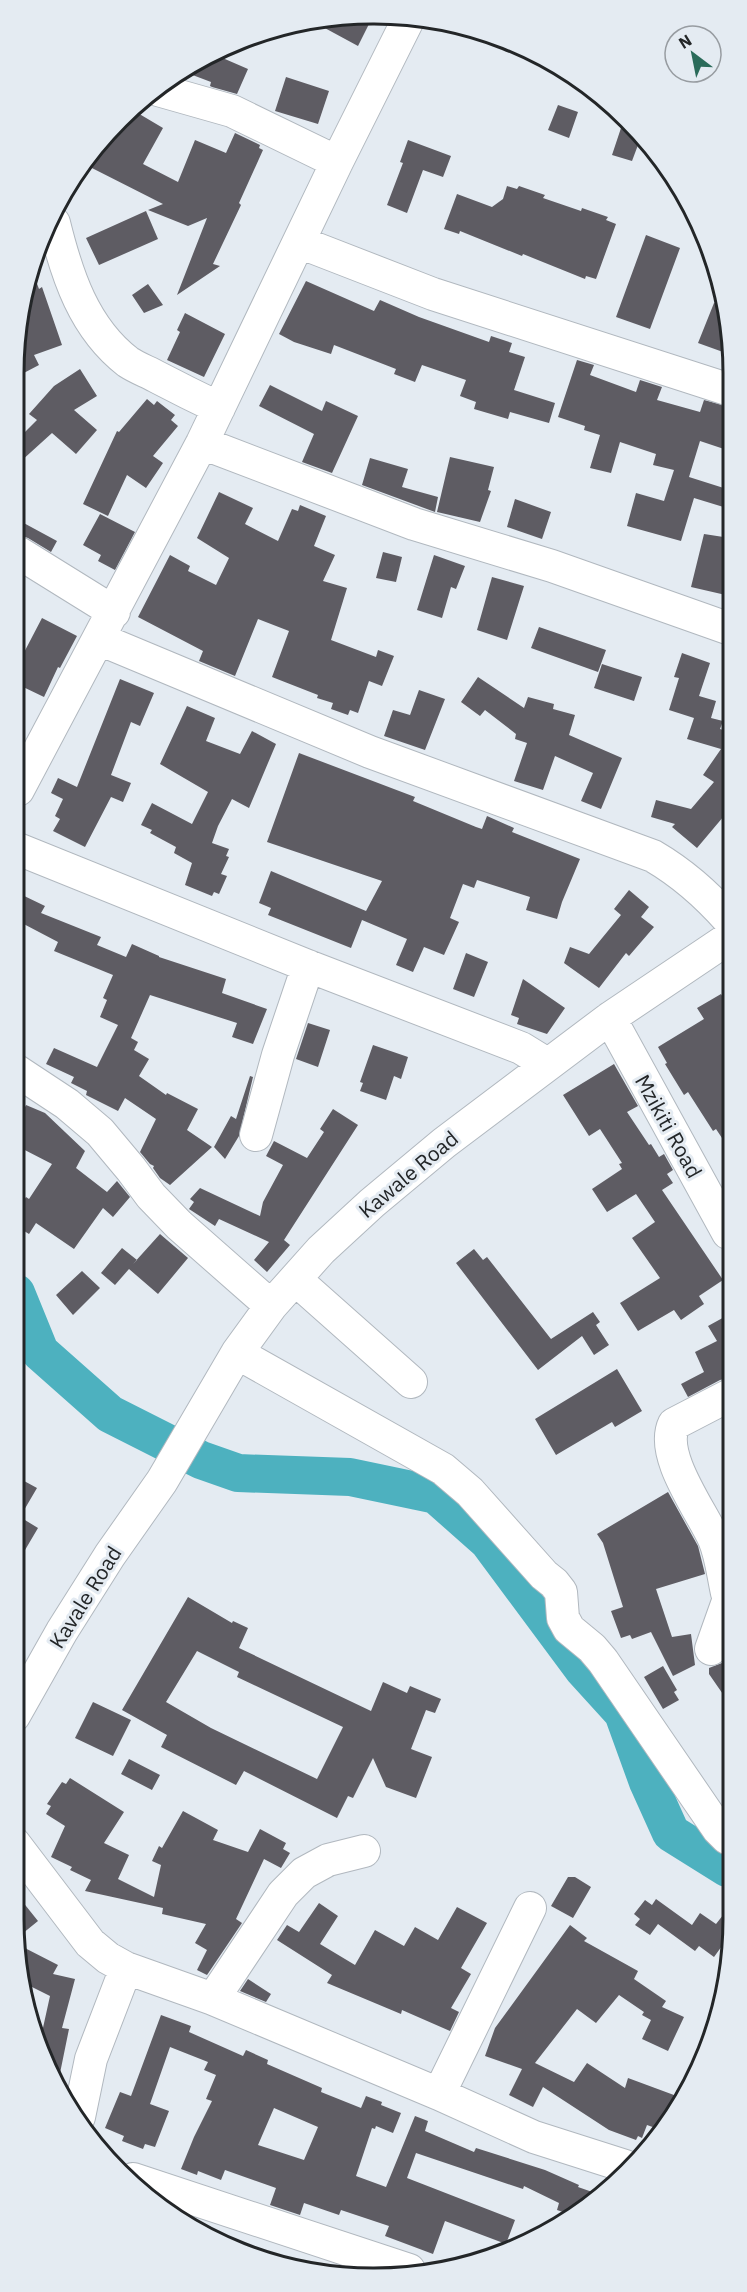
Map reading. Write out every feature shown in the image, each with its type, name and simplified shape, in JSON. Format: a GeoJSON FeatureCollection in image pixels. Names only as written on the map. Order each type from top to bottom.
{"type":"FeatureCollection","features":[{"type":"Feature","properties":{"kind":"street"},"geometry":{"type":"LineString","coordinates":[[24,779],[202,443],[405,26]]}},
{"type":"Feature","properties":{"kind":"street"},"geometry":{"type":"LineString","coordinates":[[166,92],[232,111],[338,162]]}},
{"type":"Feature","properties":{"kind":"street"},"geometry":{"type":"LineString","coordinates":[[55,230],[63,263],[76,294],[88,319],[105,342],[130,364],[219,408]]}},
{"type":"Feature","properties":{"kind":"street"},"geometry":{"type":"LineString","coordinates":[[299,242],[443,297],[723,388]]}},
{"type":"Feature","properties":{"kind":"street"},"geometry":{"type":"LineString","coordinates":[[202,443],[414,524],[552,566],[723,627]]}},
{"type":"Feature","properties":{"kind":"street"},"geometry":{"type":"LineString","coordinates":[[24,556],[114,612]]}},
{"type":"Feature","properties":{"kind":"street"},"geometry":{"type":"LineString","coordinates":[[99,639],[370,752],[653,856],[672,867],[689,881],[723,914]]}},
{"type":"Feature","properties":{"kind":"street"},"geometry":{"type":"LineString","coordinates":[[24,851],[308,966],[521,1048],[547,1064]]}},
{"type":"Feature","properties":{"kind":"street","name":"Kawale Road"},"geometry":{"type":"LineString","coordinates":[[162,1481],[237,1353],[271,1306],[321,1250],[372,1203],[444,1143],[547,1064],[610,1018],[723,942]]}},
{"type":"Feature","properties":{"kind":"street"},"geometry":{"type":"LineString","coordinates":[[256,1134],[278,1055],[308,966]]}},
{"type":"Feature","properties":{"kind":"street","name":"Mzikiti Road"},"geometry":{"type":"LineString","coordinates":[[610,1018],[723,1224]]}},
{"type":"Feature","properties":{"kind":"street"},"geometry":{"type":"LineString","coordinates":[[24,1076],[67,1104],[100,1132],[151,1196],[172,1218],[271,1306]]}},
{"type":"Feature","properties":{"kind":"street"},"geometry":{"type":"LineString","coordinates":[[295,1279],[411,1382]]}},
{"type":"Feature","properties":{"kind":"street"},"geometry":{"type":"LineString","coordinates":[[237,1353],[443,1469],[470,1492],[561,1592],[564,1618],[569,1629],[592,1648],[603,1661],[723,1834]]}},
{"type":"Feature","properties":{"kind":"street"},"geometry":{"type":"LineString","coordinates":[[723,1399],[674,1424],[670,1432],[678,1470],[714,1540],[723,1574]]}},
{"type":"Feature","properties":{"kind":"street","name":"Kavale Road"},"geometry":{"type":"LineString","coordinates":[[24,1698],[62,1631],[110,1555],[162,1481]]}},
{"type":"Feature","properties":{"kind":"street"},"geometry":{"type":"LineString","coordinates":[[711,1649],[723,1615]]}},
{"type":"Feature","properties":{"kind":"street"},"geometry":{"type":"LineString","coordinates":[[213,1999],[283,1894],[304,1873],[328,1860],[363,1851]]}},
{"type":"Feature","properties":{"kind":"street"},"geometry":{"type":"LineString","coordinates":[[24,1856],[90,1943],[108,1958],[126,1968],[213,1999],[439,2094],[534,2137],[622,2165]]}},
{"type":"Feature","properties":{"kind":"street"},"geometry":{"type":"LineString","coordinates":[[439,2094],[530,1908]]}},
{"type":"Feature","properties":{"kind":"street"},"geometry":{"type":"LineString","coordinates":[[81,2109],[91,2060],[126,1968]]}},
{"type":"Feature","properties":{"kind":"street"},"geometry":{"type":"LineString","coordinates":[[146,2183],[399,2267]]}},
{"type":"Feature","properties":{"kind":"building"},"geometry":{"type":"Polygon","coordinates":[[[369,24],[358,46],[324,28],[369,24]]]}},
{"type":"Feature","properties":{"kind":"building"},"geometry":{"type":"Polygon","coordinates":[[[223,58],[248,69],[237,94],[212,87],[211,82],[192,75],[223,58]]]}},
{"type":"Feature","properties":{"kind":"building"},"geometry":{"type":"Polygon","coordinates":[[[286,77],[329,91],[318,124],[275,111],[286,77]]]}},
{"type":"Feature","properties":{"kind":"building"},"geometry":{"type":"Polygon","coordinates":[[[558,105],[578,112],[569,138],[548,130],[558,105]]]}},
{"type":"Feature","properties":{"kind":"building"},"geometry":{"type":"Polygon","coordinates":[[[140,114],[163,128],[143,164],[178,182],[195,140],[226,153],[235,133],[260,145],[259,148],[263,150],[239,203],[241,205],[213,264],[220,266],[177,295],[207,218],[188,226],[148,210],[163,204],[91,168],[126,126],[140,114]]]}},
{"type":"Feature","properties":{"kind":"building"},"geometry":{"type":"Polygon","coordinates":[[[621,128],[624,129],[638,145],[632,161],[612,155],[621,128]]]}},
{"type":"Feature","properties":{"kind":"building"},"geometry":{"type":"Polygon","coordinates":[[[408,140],[451,156],[443,177],[423,170],[407,213],[387,205],[403,163],[400,162],[408,140]]]}},
{"type":"Feature","properties":{"kind":"building"},"geometry":{"type":"Polygon","coordinates":[[[507,186],[517,189],[519,186],[545,195],[543,198],[581,211],[582,208],[608,217],[606,220],[616,224],[596,279],[586,276],[585,279],[460,231],[459,234],[444,229],[457,194],[492,207],[503,199],[507,186]]]}},
{"type":"Feature","properties":{"kind":"building"},"geometry":{"type":"Polygon","coordinates":[[[146,211],[158,239],[99,265],[86,238],[146,211]]]}},
{"type":"Feature","properties":{"kind":"building"},"geometry":{"type":"Polygon","coordinates":[[[646,235],[680,248],[650,329],[616,317],[646,235]]]}},
{"type":"Feature","properties":{"kind":"building"},"geometry":{"type":"Polygon","coordinates":[[[306,281],[374,311],[380,300],[419,317],[489,342],[491,336],[512,343],[509,352],[525,357],[514,390],[555,403],[549,423],[510,412],[508,419],[474,409],[476,402],[460,396],[466,380],[422,365],[415,382],[394,374],[396,369],[334,345],[331,354],[294,342],[279,334],[306,281]]]}},
{"type":"Feature","properties":{"kind":"building"},"geometry":{"type":"Polygon","coordinates":[[[36,282],[39,289],[42,287],[62,345],[34,355],[39,365],[24,373],[27,328],[36,282]]]}},
{"type":"Feature","properties":{"kind":"building"},"geometry":{"type":"Polygon","coordinates":[[[148,284],[163,305],[144,313],[132,295],[148,284]]]}},
{"type":"Feature","properties":{"kind":"building"},"geometry":{"type":"Polygon","coordinates":[[[714,303],[716,304],[722,352],[698,343],[714,303]]]}},
{"type":"Feature","properties":{"kind":"building"},"geometry":{"type":"Polygon","coordinates":[[[185,313],[225,334],[204,377],[167,360],[180,332],[177,330],[185,313]]]}},
{"type":"Feature","properties":{"kind":"building"},"geometry":{"type":"Polygon","coordinates":[[[577,360],[594,365],[590,375],[636,392],[640,380],[662,387],[657,400],[700,412],[704,400],[723,405],[723,449],[700,441],[689,477],[723,488],[723,507],[694,498],[681,541],[627,526],[636,493],[664,501],[674,470],[653,465],[656,454],[620,442],[611,473],[590,468],[600,435],[584,430],[585,426],[558,417],[577,360]]]}},
{"type":"Feature","properties":{"kind":"building"},"geometry":{"type":"Polygon","coordinates":[[[80,369],[97,396],[74,410],[97,430],[76,454],[52,433],[24,458],[24,433],[37,420],[29,414],[54,386],[80,369]]]}},
{"type":"Feature","properties":{"kind":"building"},"geometry":{"type":"Polygon","coordinates":[[[270,385],[322,411],[326,401],[358,416],[332,473],[302,462],[314,434],[259,406],[270,385]]]}},
{"type":"Feature","properties":{"kind":"building"},"geometry":{"type":"Polygon","coordinates":[[[147,399],[154,405],[157,401],[175,415],[171,420],[178,426],[153,456],[163,463],[146,488],[127,475],[108,516],[83,504],[117,431],[119,432],[147,399]]]}},
{"type":"Feature","properties":{"kind":"building"},"geometry":{"type":"Polygon","coordinates":[[[450,457],[494,467],[488,490],[491,491],[480,522],[437,512],[450,457]]]}},
{"type":"Feature","properties":{"kind":"building"},"geometry":{"type":"Polygon","coordinates":[[[370,458],[408,469],[402,487],[438,497],[435,512],[362,485],[370,458]]]}},
{"type":"Feature","properties":{"kind":"building"},"geometry":{"type":"Polygon","coordinates":[[[219,492],[253,508],[245,524],[278,541],[292,509],[298,511],[300,505],[326,516],[314,546],[335,555],[323,581],[347,588],[331,640],[376,657],[378,650],[394,656],[382,686],[369,681],[358,713],[350,710],[348,715],[331,709],[333,703],[272,677],[289,631],[258,619],[235,676],[199,661],[203,651],[138,617],[170,555],[190,566],[188,571],[216,585],[229,558],[197,538],[219,492]]]}},
{"type":"Feature","properties":{"kind":"building"},"geometry":{"type":"Polygon","coordinates":[[[515,499],[551,512],[542,539],[507,527],[515,499]]]}},
{"type":"Feature","properties":{"kind":"building"},"geometry":{"type":"Polygon","coordinates":[[[100,514],[135,532],[115,570],[98,561],[101,555],[83,545],[100,514]]]}},
{"type":"Feature","properties":{"kind":"building"},"geometry":{"type":"Polygon","coordinates":[[[24,523],[57,541],[51,552],[24,537],[24,523]]]}},
{"type":"Feature","properties":{"kind":"building"},"geometry":{"type":"Polygon","coordinates":[[[704,534],[723,537],[723,594],[691,587],[704,534]]]}},
{"type":"Feature","properties":{"kind":"building"},"geometry":{"type":"Polygon","coordinates":[[[383,552],[402,557],[396,582],[376,578],[383,552]]]}},
{"type":"Feature","properties":{"kind":"building"},"geometry":{"type":"Polygon","coordinates":[[[434,555],[465,566],[456,589],[451,587],[442,618],[417,610],[434,555]]]}},
{"type":"Feature","properties":{"kind":"building"},"geometry":{"type":"Polygon","coordinates":[[[492,577],[524,586],[507,640],[477,630],[492,577]]]}},
{"type":"Feature","properties":{"kind":"building"},"geometry":{"type":"Polygon","coordinates":[[[42,618],[77,636],[60,668],[58,667],[44,697],[24,687],[24,652],[42,618]]]}},
{"type":"Feature","properties":{"kind":"building"},"geometry":{"type":"Polygon","coordinates":[[[539,627],[606,650],[598,672],[531,648],[539,627]]]}},
{"type":"Feature","properties":{"kind":"building"},"geometry":{"type":"Polygon","coordinates":[[[682,653],[710,663],[699,696],[716,701],[711,718],[723,721],[720,729],[723,730],[723,817],[697,848],[672,827],[675,824],[651,817],[656,800],[691,809],[714,782],[703,775],[721,749],[687,739],[694,718],[669,710],[679,678],[674,677],[682,653]]]}},
{"type":"Feature","properties":{"kind":"building"},"geometry":{"type":"Polygon","coordinates":[[[602,664],[642,677],[634,701],[594,688],[602,664]]]}},
{"type":"Feature","properties":{"kind":"building"},"geometry":{"type":"Polygon","coordinates":[[[478,677],[524,708],[528,697],[554,704],[553,709],[575,715],[569,735],[622,758],[601,809],[581,801],[593,773],[555,756],[543,790],[514,781],[527,743],[515,739],[516,734],[485,710],[480,716],[461,702],[478,677]]]}},
{"type":"Feature","properties":{"kind":"building"},"geometry":{"type":"Polygon","coordinates":[[[120,679],[154,693],[140,726],[131,722],[111,775],[131,783],[123,802],[111,797],[85,847],[53,831],[60,819],[55,816],[63,799],[51,793],[58,778],[77,787],[120,679]]]}},
{"type":"Feature","properties":{"kind":"building"},"geometry":{"type":"Polygon","coordinates":[[[419,690],[445,699],[425,750],[384,736],[393,710],[410,715],[419,690]]]}},
{"type":"Feature","properties":{"kind":"building"},"geometry":{"type":"Polygon","coordinates":[[[187,706],[215,718],[206,741],[240,754],[252,731],[276,744],[249,808],[232,799],[218,826],[212,843],[229,849],[226,856],[229,857],[221,874],[227,876],[219,894],[214,892],[212,896],[185,885],[192,863],[174,853],[176,847],[150,833],[152,830],[141,825],[152,803],[192,824],[208,792],[160,764],[187,706]]]}},
{"type":"Feature","properties":{"kind":"building"},"geometry":{"type":"Polygon","coordinates":[[[299,753],[415,797],[413,801],[476,827],[482,829],[487,816],[514,828],[512,832],[580,859],[557,919],[526,910],[530,897],[477,880],[474,888],[463,884],[450,918],[459,922],[444,955],[424,947],[413,972],[396,965],[407,939],[362,920],[351,948],[268,915],[271,908],[259,903],[271,871],[366,911],[382,881],[267,842],[299,753]]]}},
{"type":"Feature","properties":{"kind":"building"},"geometry":{"type":"Polygon","coordinates":[[[629,890],[649,907],[641,917],[654,927],[629,956],[626,953],[599,988],[564,963],[570,947],[589,954],[621,915],[614,909],[629,890]]]}},
{"type":"Feature","properties":{"kind":"building"},"geometry":{"type":"Polygon","coordinates":[[[24,896],[45,906],[41,913],[101,937],[97,945],[126,957],[132,944],[159,957],[226,979],[222,993],[267,1009],[253,1044],[232,1037],[237,1023],[150,995],[131,1038],[138,1042],[134,1050],[149,1059],[139,1076],[166,1095],[167,1093],[198,1109],[187,1130],[212,1147],[170,1185],[160,1178],[154,1166],[140,1152],[156,1119],[125,1098],[118,1111],[86,1095],[87,1091],[71,1083],[74,1077],[46,1064],[54,1048],[97,1067],[118,1025],[100,1017],[107,1000],[103,998],[113,975],[54,951],[58,942],[24,924],[24,896]]]}},
{"type":"Feature","properties":{"kind":"building"},"geometry":{"type":"Polygon","coordinates":[[[466,953],[488,962],[474,997],[453,989],[466,953]]]}},
{"type":"Feature","properties":{"kind":"building"},"geometry":{"type":"Polygon","coordinates":[[[523,979],[565,1008],[547,1034],[517,1024],[519,1018],[511,1015],[523,979]]]}},
{"type":"Feature","properties":{"kind":"building"},"geometry":{"type":"Polygon","coordinates":[[[721,994],[723,997],[723,1140],[716,1129],[713,1131],[688,1092],[684,1095],[665,1064],[667,1063],[658,1047],[704,1019],[697,1008],[721,994]]]}},
{"type":"Feature","properties":{"kind":"building"},"geometry":{"type":"Polygon","coordinates":[[[308,1023],[330,1030],[318,1067],[296,1059],[308,1023]]]}},
{"type":"Feature","properties":{"kind":"building"},"geometry":{"type":"Polygon","coordinates":[[[373,1045],[408,1057],[401,1079],[394,1076],[386,1100],[360,1091],[363,1083],[360,1082],[373,1045]]]}},
{"type":"Feature","properties":{"kind":"building"},"geometry":{"type":"Polygon","coordinates":[[[614,1064],[638,1106],[627,1112],[649,1145],[651,1144],[659,1157],[664,1154],[673,1170],[667,1174],[673,1183],[662,1190],[723,1280],[699,1296],[704,1304],[681,1320],[674,1310],[638,1331],[620,1303],[660,1278],[632,1238],[655,1222],[636,1194],[607,1212],[592,1189],[622,1169],[619,1164],[622,1163],[600,1129],[589,1136],[563,1095],[614,1064]]]}},
{"type":"Feature","properties":{"kind":"building"},"geometry":{"type":"Polygon","coordinates":[[[250,1076],[253,1077],[239,1136],[225,1159],[214,1147],[231,1116],[236,1119],[250,1076]]]}},
{"type":"Feature","properties":{"kind":"building"},"geometry":{"type":"Polygon","coordinates":[[[26,1105],[45,1113],[85,1151],[76,1168],[107,1192],[117,1181],[130,1197],[113,1217],[103,1208],[74,1249],[36,1223],[29,1234],[24,1231],[24,1200],[26,1197],[29,1199],[52,1164],[24,1150],[24,1109],[26,1105]]]}},
{"type":"Feature","properties":{"kind":"building"},"geometry":{"type":"Polygon","coordinates":[[[333,1109],[358,1125],[284,1240],[290,1245],[267,1272],[254,1260],[269,1242],[219,1219],[215,1226],[189,1209],[194,1202],[190,1199],[200,1188],[260,1216],[263,1202],[283,1165],[266,1156],[274,1141],[307,1158],[324,1132],[320,1129],[333,1109]]]}},
{"type":"Feature","properties":{"kind":"building"},"geometry":{"type":"Polygon","coordinates":[[[160,1234],[188,1258],[158,1294],[129,1269],[115,1285],[101,1273],[122,1248],[137,1260],[160,1234]]]}},
{"type":"Feature","properties":{"kind":"building"},"geometry":{"type":"Polygon","coordinates":[[[474,1249],[483,1260],[487,1257],[551,1339],[593,1312],[600,1322],[596,1325],[609,1345],[594,1355],[582,1336],[538,1370],[456,1263],[474,1249]]]}},
{"type":"Feature","properties":{"kind":"building"},"geometry":{"type":"Polygon","coordinates":[[[82,1271],[100,1288],[73,1315],[56,1295],[82,1271]]]}},
{"type":"Feature","properties":{"kind":"building"},"geometry":{"type":"Polygon","coordinates":[[[723,1318],[723,1379],[688,1397],[681,1384],[704,1372],[695,1352],[717,1341],[708,1326],[723,1318]]]}},
{"type":"Feature","properties":{"kind":"building"},"geometry":{"type":"Polygon","coordinates":[[[617,1369],[642,1411],[615,1427],[612,1422],[556,1455],[535,1419],[617,1369]]]}},
{"type":"Feature","properties":{"kind":"building"},"geometry":{"type":"Polygon","coordinates":[[[24,1481],[37,1488],[24,1510],[24,1481]]]}},
{"type":"Feature","properties":{"kind":"building"},"geometry":{"type":"Polygon","coordinates":[[[668,1492],[698,1546],[705,1574],[656,1589],[672,1637],[691,1634],[695,1665],[673,1676],[651,1632],[632,1639],[630,1635],[621,1638],[611,1611],[623,1607],[603,1543],[597,1534],[668,1492]]]}},
{"type":"Feature","properties":{"kind":"building"},"geometry":{"type":"Polygon","coordinates":[[[24,1519],[38,1528],[24,1552],[24,1519]]]}},
{"type":"Feature","properties":{"kind":"building"},"geometry":{"type":"Polygon","coordinates":[[[188,1597],[232,1623],[233,1621],[248,1628],[239,1648],[371,1711],[383,1682],[407,1693],[410,1686],[441,1699],[435,1713],[426,1710],[411,1749],[432,1757],[416,1798],[386,1787],[373,1758],[353,1798],[348,1796],[337,1818],[244,1771],[236,1785],[161,1747],[167,1735],[122,1710],[188,1597]],[[197,1651],[166,1702],[211,1728],[317,1779],[343,1727],[237,1677],[239,1672],[197,1651]]]}},
{"type":"Feature","properties":{"kind":"building"},"geometry":{"type":"Polygon","coordinates":[[[722,1663],[723,1694],[709,1674],[709,1668],[722,1663]]]}},
{"type":"Feature","properties":{"kind":"building"},"geometry":{"type":"Polygon","coordinates":[[[663,1666],[677,1690],[674,1692],[679,1700],[663,1709],[644,1677],[663,1666]]]}},
{"type":"Feature","properties":{"kind":"building"},"geometry":{"type":"Polygon","coordinates":[[[93,1702],[131,1720],[113,1756],[75,1738],[93,1702]]]}},
{"type":"Feature","properties":{"kind":"building"},"geometry":{"type":"Polygon","coordinates":[[[129,1759],[160,1775],[152,1790],[121,1774],[129,1759]]]}},
{"type":"Feature","properties":{"kind":"building"},"geometry":{"type":"Polygon","coordinates":[[[70,1778],[124,1812],[104,1843],[129,1855],[118,1879],[154,1897],[161,1865],[152,1861],[159,1846],[162,1848],[183,1811],[218,1830],[213,1840],[248,1852],[260,1829],[286,1843],[283,1849],[290,1853],[281,1868],[264,1859],[236,1919],[242,1923],[207,1975],[197,1970],[207,1950],[195,1943],[206,1924],[162,1914],[163,1908],[85,1891],[91,1880],[51,1857],[65,1826],[46,1814],[51,1806],[47,1804],[62,1782],[66,1784],[70,1778]]]}},
{"type":"Feature","properties":{"kind":"building"},"geometry":{"type":"Polygon","coordinates":[[[568,1877],[575,1877],[591,1887],[573,1918],[551,1906],[568,1877]]]}},
{"type":"Feature","properties":{"kind":"building"},"geometry":{"type":"Polygon","coordinates":[[[656,1899],[692,1925],[700,1913],[716,1924],[723,1915],[722,1947],[714,1957],[699,1946],[695,1951],[658,1924],[650,1935],[635,1925],[640,1919],[634,1914],[645,1900],[652,1905],[656,1899]]]}},
{"type":"Feature","properties":{"kind":"building"},"geometry":{"type":"Polygon","coordinates":[[[319,1903],[338,1916],[320,1944],[355,1965],[375,1930],[404,1946],[415,1927],[438,1940],[457,1907],[487,1923],[461,1968],[471,1974],[451,2008],[459,2012],[450,2031],[402,2010],[401,2014],[327,1983],[332,1975],[277,1940],[287,1925],[299,1932],[319,1903]]]}},
{"type":"Feature","properties":{"kind":"building"},"geometry":{"type":"Polygon","coordinates":[[[24,1904],[38,1921],[25,1932],[24,1904]]]}},
{"type":"Feature","properties":{"kind":"building"},"geometry":{"type":"Polygon","coordinates":[[[570,1925],[587,1938],[584,1941],[638,1971],[634,1979],[666,2001],[662,2007],[684,2017],[668,2051],[642,2039],[651,2020],[642,2015],[644,2012],[619,1995],[596,2023],[577,2009],[535,2063],[574,2082],[587,2063],[625,2088],[628,2078],[675,2095],[654,2127],[647,2125],[642,2138],[638,2136],[636,2140],[609,2130],[543,2087],[533,2107],[509,2095],[522,2069],[485,2056],[495,2028],[570,1925]]]}},
{"type":"Feature","properties":{"kind":"building"},"geometry":{"type":"Polygon","coordinates":[[[26,1948],[58,1965],[53,1974],[75,1979],[62,2028],[69,2029],[60,2073],[43,2030],[50,1996],[31,1986],[26,1948]]]}},
{"type":"Feature","properties":{"kind":"building"},"geometry":{"type":"Polygon","coordinates":[[[248,1979],[271,1994],[266,2002],[240,1991],[248,1979]]]}},
{"type":"Feature","properties":{"kind":"building"},"geometry":{"type":"Polygon","coordinates":[[[161,2015],[191,2026],[189,2032],[243,2056],[246,2050],[268,2060],[267,2064],[322,2088],[321,2092],[361,2108],[366,2096],[401,2113],[393,2133],[376,2126],[375,2129],[372,2128],[356,2176],[386,2187],[415,2116],[428,2121],[425,2131],[474,2152],[476,2148],[545,2170],[591,2192],[563,2212],[557,2210],[559,2203],[524,2186],[523,2189],[416,2153],[407,2178],[515,2220],[507,2241],[503,2243],[445,2221],[433,2254],[385,2236],[389,2226],[341,2210],[339,2215],[304,2203],[300,2215],[270,2205],[276,2188],[225,2170],[221,2180],[198,2171],[197,2175],[181,2169],[212,2101],[206,2099],[216,2075],[204,2070],[208,2062],[170,2047],[150,2104],[169,2111],[155,2147],[145,2144],[143,2149],[122,2141],[124,2136],[105,2128],[120,2092],[131,2096],[161,2015]],[[274,2108],[258,2145],[304,2160],[318,2127],[274,2108]]]}},
{"type":"Feature","properties":{"kind":"waterway"},"geometry":{"type":"LineString","coordinates":[[24,1313],[40,1352],[110,1414],[201,1460],[238,1473],[350,1477],[436,1495],[488,1541],[583,1669],[623,1713],[648,1782],[671,1833],[723,1866]]}}]}
